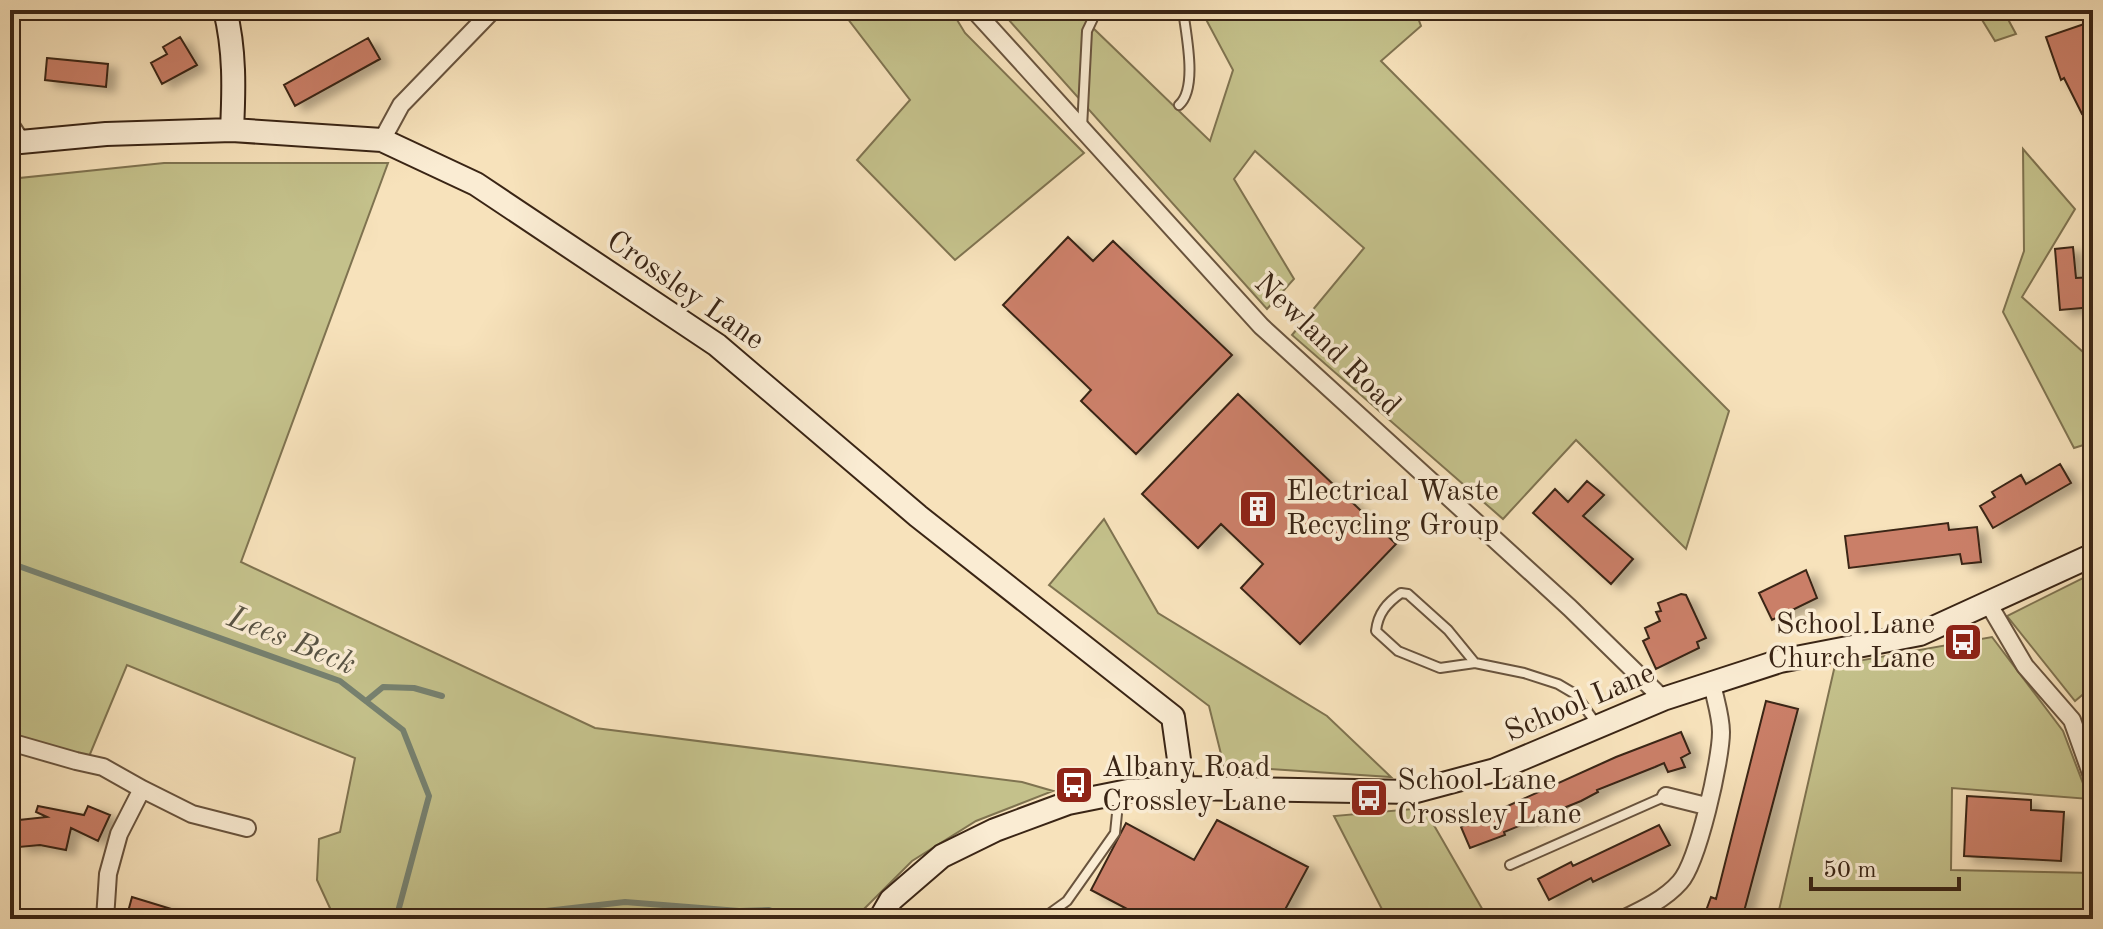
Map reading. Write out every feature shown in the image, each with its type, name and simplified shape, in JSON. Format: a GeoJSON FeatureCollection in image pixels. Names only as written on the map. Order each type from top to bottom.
{"type":"FeatureCollection","features":[{"type":"Feature","properties":{"kind":"street"},"geometry":{"type":"LineString","coordinates":[[225,10],[231,33],[234,73],[232,130]]}},
{"type":"Feature","properties":{"kind":"street"},"geometry":{"type":"LineString","coordinates":[[382,140],[401,105],[493,10]]}},
{"type":"Feature","properties":{"kind":"street","name":"Newland Road"},"geometry":{"type":"LineString","coordinates":[[974,10],[1261,326],[1570,608],[1663,699]]}},
{"type":"Feature","properties":{"kind":"street","name":"Crossley Lane"},"geometry":{"type":"LineString","coordinates":[[14,136],[232,130],[382,140],[476,184],[717,345],[918,516],[1173,717],[1183,788]]}},
{"type":"Feature","properties":{"kind":"street","name":"School Lane"},"geometry":{"type":"LineString","coordinates":[[880,919],[891,900],[942,856],[995,830],[1068,803],[1119,793],[1183,788],[1413,792],[1495,770],[1663,699],[1780,661],[1920,634],[2093,555]]}},
{"type":"Feature","properties":{"kind":"street"},"geometry":{"type":"LineString","coordinates":[[1988,603],[2025,666],[2072,720],[2093,779]]}},
{"type":"Feature","properties":{"kind":"street"},"geometry":{"type":"LineString","coordinates":[[1623,919],[1654,904],[1682,880],[1696,847],[1719,761],[1721,729],[1712,683]]}},
{"type":"Feature","properties":{"kind":"street"},"geometry":{"type":"LineString","coordinates":[[10,742],[103,767],[192,814],[247,828]]}},
{"type":"Feature","properties":{"kind":"street"},"geometry":{"type":"LineString","coordinates":[[105,919],[108,874],[119,834],[142,789]]}},
{"type":"Feature","properties":{"kind":"street"},"geometry":{"type":"LineString","coordinates":[[1666,796],[1706,806]]}},
{"type":"Feature","properties":{"kind":"lane"},"geometry":{"type":"LineString","coordinates":[[1082,128],[1087,31],[1097,10]]}},
{"type":"Feature","properties":{"kind":"lane"},"geometry":{"type":"LineString","coordinates":[[1179,105],[1184,100],[1190,80],[1183,10]]}},
{"type":"Feature","properties":{"kind":"lane"},"geometry":{"type":"LineString","coordinates":[[1475,663],[1448,630],[1408,594],[1401,593],[1388,603],[1377,620],[1376,631],[1398,651],[1440,668],[1475,663],[1558,684],[1575,694],[1598,727]]}},
{"type":"Feature","properties":{"kind":"lane"},"geometry":{"type":"LineString","coordinates":[[1042,919],[1067,901],[1115,833],[1119,793]]}},
{"type":"Feature","properties":{"kind":"lane"},"geometry":{"type":"LineString","coordinates":[[1510,865],[1666,796]]}},
{"type":"Feature","properties":{"kind":"shaded area"},"geometry":{"type":"Polygon","coordinates":[[[841,10],[951,10],[965,33],[1084,153],[955,260],[857,160],[910,100],[841,10]]]}},
{"type":"Feature","properties":{"kind":"shaded area"},"geometry":{"type":"Polygon","coordinates":[[[1000,10],[1101,10],[1091,26],[1210,141],[1233,70],[1201,10],[1415,10],[1421,26],[1381,61],[1729,411],[1686,549],[1576,440],[1503,519],[1292,335],[1364,248],[1255,151],[1234,179],[1294,279],[1267,309],[1000,10]]]}},
{"type":"Feature","properties":{"kind":"shaded area"},"geometry":{"type":"Polygon","coordinates":[[[1976,10],[2003,10],[2016,34],[1995,41],[1976,10]]]}},
{"type":"Feature","properties":{"kind":"shaded area"},"geometry":{"type":"Polygon","coordinates":[[[2023,149],[2075,209],[2022,297],[2093,361],[2093,442],[2074,448],[2003,312],[2024,251],[2023,149]]]}},
{"type":"Feature","properties":{"kind":"shaded area"},"geometry":{"type":"Polygon","coordinates":[[[164,163],[388,163],[241,562],[595,728],[1022,782],[1053,791],[976,821],[912,861],[854,919],[335,919],[317,880],[319,839],[340,832],[355,758],[127,665],[88,759],[10,735],[10,179],[164,163]]]}},
{"type":"Feature","properties":{"kind":"shaded area"},"geometry":{"type":"Polygon","coordinates":[[[1104,519],[1158,613],[1327,716],[1391,777],[1224,766],[1209,706],[1049,585],[1104,519]]]}},
{"type":"Feature","properties":{"kind":"shaded area"},"geometry":{"type":"Polygon","coordinates":[[[2093,573],[2093,686],[2075,701],[2007,616],[2093,573]]]}},
{"type":"Feature","properties":{"kind":"shaded area"},"geometry":{"type":"Polygon","coordinates":[[[1992,637],[2063,731],[2089,799],[1952,788],[1951,870],[2093,873],[2093,919],[1777,919],[1835,665],[1992,637]]]}},
{"type":"Feature","properties":{"kind":"shaded area"},"geometry":{"type":"Polygon","coordinates":[[[1424,808],[1488,919],[1387,919],[1334,816],[1424,808]]]}},
{"type":"Feature","properties":{"kind":"building"},"geometry":{"type":"Polygon","coordinates":[[[2093,21],[2093,109],[2082,114],[2064,78],[2061,80],[2046,37],[2093,21]]]}},
{"type":"Feature","properties":{"kind":"building"},"geometry":{"type":"Polygon","coordinates":[[[180,37],[197,65],[162,84],[151,63],[167,54],[163,47],[180,37]]]}},
{"type":"Feature","properties":{"kind":"building"},"geometry":{"type":"Polygon","coordinates":[[[368,38],[380,59],[295,106],[284,85],[368,38]]]}},
{"type":"Feature","properties":{"kind":"building"},"geometry":{"type":"Polygon","coordinates":[[[47,58],[108,64],[106,87],[45,80],[47,58]]]}},
{"type":"Feature","properties":{"kind":"building"},"geometry":{"type":"Polygon","coordinates":[[[1068,237],[1093,261],[1113,241],[1232,355],[1136,454],[1081,401],[1091,390],[1003,305],[1068,237]]]}},
{"type":"Feature","properties":{"kind":"building"},"geometry":{"type":"Polygon","coordinates":[[[2073,247],[2076,278],[2093,277],[2093,307],[2060,310],[2055,249],[2073,247]]]}},
{"type":"Feature","properties":{"kind":"building","name":"Electrical Waste Recycling Group"},"geometry":{"type":"Polygon","coordinates":[[[1238,394],[1396,544],[1300,644],[1241,588],[1263,564],[1221,524],[1198,548],[1142,494],[1238,394]]]}},
{"type":"Feature","properties":{"kind":"building"},"geometry":{"type":"Polygon","coordinates":[[[2060,464],[2071,483],[1993,528],[1980,506],[1995,497],[1992,492],[2021,475],[2026,484],[2060,464]]]}},
{"type":"Feature","properties":{"kind":"building"},"geometry":{"type":"Polygon","coordinates":[[[1587,481],[1604,495],[1583,516],[1633,559],[1611,584],[1533,513],[1555,489],[1568,502],[1587,481]]]}},
{"type":"Feature","properties":{"kind":"building"},"geometry":{"type":"Polygon","coordinates":[[[1948,523],[1949,530],[1977,527],[1981,562],[1962,564],[1960,554],[1849,568],[1845,536],[1948,523]]]}},
{"type":"Feature","properties":{"kind":"building"},"geometry":{"type":"Polygon","coordinates":[[[1806,570],[1817,598],[1772,620],[1759,593],[1806,570]]]}},
{"type":"Feature","properties":{"kind":"building"},"geometry":{"type":"Polygon","coordinates":[[[1686,595],[1706,638],[1697,642],[1699,648],[1656,669],[1643,641],[1649,638],[1645,628],[1660,621],[1656,612],[1661,611],[1658,603],[1686,595]]]}},
{"type":"Feature","properties":{"kind":"building"},"geometry":{"type":"Polygon","coordinates":[[[1766,701],[1798,709],[1742,919],[1703,919],[1711,897],[1716,899],[1766,701]]]}},
{"type":"Feature","properties":{"kind":"building"},"geometry":{"type":"Polygon","coordinates":[[[1681,732],[1690,753],[1681,758],[1685,767],[1668,772],[1664,763],[1470,848],[1461,827],[1616,757],[1681,732]]]}},
{"type":"Feature","properties":{"kind":"building"},"geometry":{"type":"Polygon","coordinates":[[[1967,796],[2031,800],[2031,810],[2064,812],[2061,861],[1964,856],[1967,796]]]}},
{"type":"Feature","properties":{"kind":"building"},"geometry":{"type":"Polygon","coordinates":[[[38,806],[84,815],[88,806],[110,815],[98,841],[71,828],[66,850],[40,845],[19,847],[18,838],[10,839],[10,821],[47,817],[36,812],[38,806]]]}},
{"type":"Feature","properties":{"kind":"building"},"geometry":{"type":"Polygon","coordinates":[[[1217,820],[1308,867],[1280,919],[1146,919],[1091,890],[1126,823],[1194,860],[1217,820]]]}},
{"type":"Feature","properties":{"kind":"building"},"geometry":{"type":"Polygon","coordinates":[[[1659,825],[1670,845],[1593,882],[1591,878],[1549,900],[1538,879],[1659,825]]]}},
{"type":"Feature","properties":{"kind":"building"},"geometry":{"type":"Polygon","coordinates":[[[132,897],[191,915],[191,919],[126,919],[132,897]]]}},
{"type":"Feature","properties":{"kind":"waterway","name":"Lees Beck"},"geometry":{"type":"LineString","coordinates":[[10,563],[340,681],[403,730],[429,796],[396,919]]}},
{"type":"Feature","properties":{"kind":"waterway"},"geometry":{"type":"LineString","coordinates":[[366,701],[383,687],[414,688],[442,696]]}},
{"type":"Feature","properties":{"kind":"waterway","name":"Lees Beck"},"geometry":{"type":"LineString","coordinates":[[513,919],[546,911],[625,902],[739,911],[769,910],[794,919]]}},
{"type":"Feature","properties":{"kind":"place","name":"Electrical Waste Recycling Group"},"geometry":{"type":"Point","coordinates":[1258,509]}},
{"type":"Feature","properties":{"kind":"place","name":"School Lane Church Lane"},"geometry":{"type":"Point","coordinates":[1963,642]}},
{"type":"Feature","properties":{"kind":"place","name":"Albany Road Crossley Lane"},"geometry":{"type":"Point","coordinates":[1074,785]}},
{"type":"Feature","properties":{"kind":"place","name":"School Lane Crossley Lane"},"geometry":{"type":"Point","coordinates":[1369,798]}}]}
